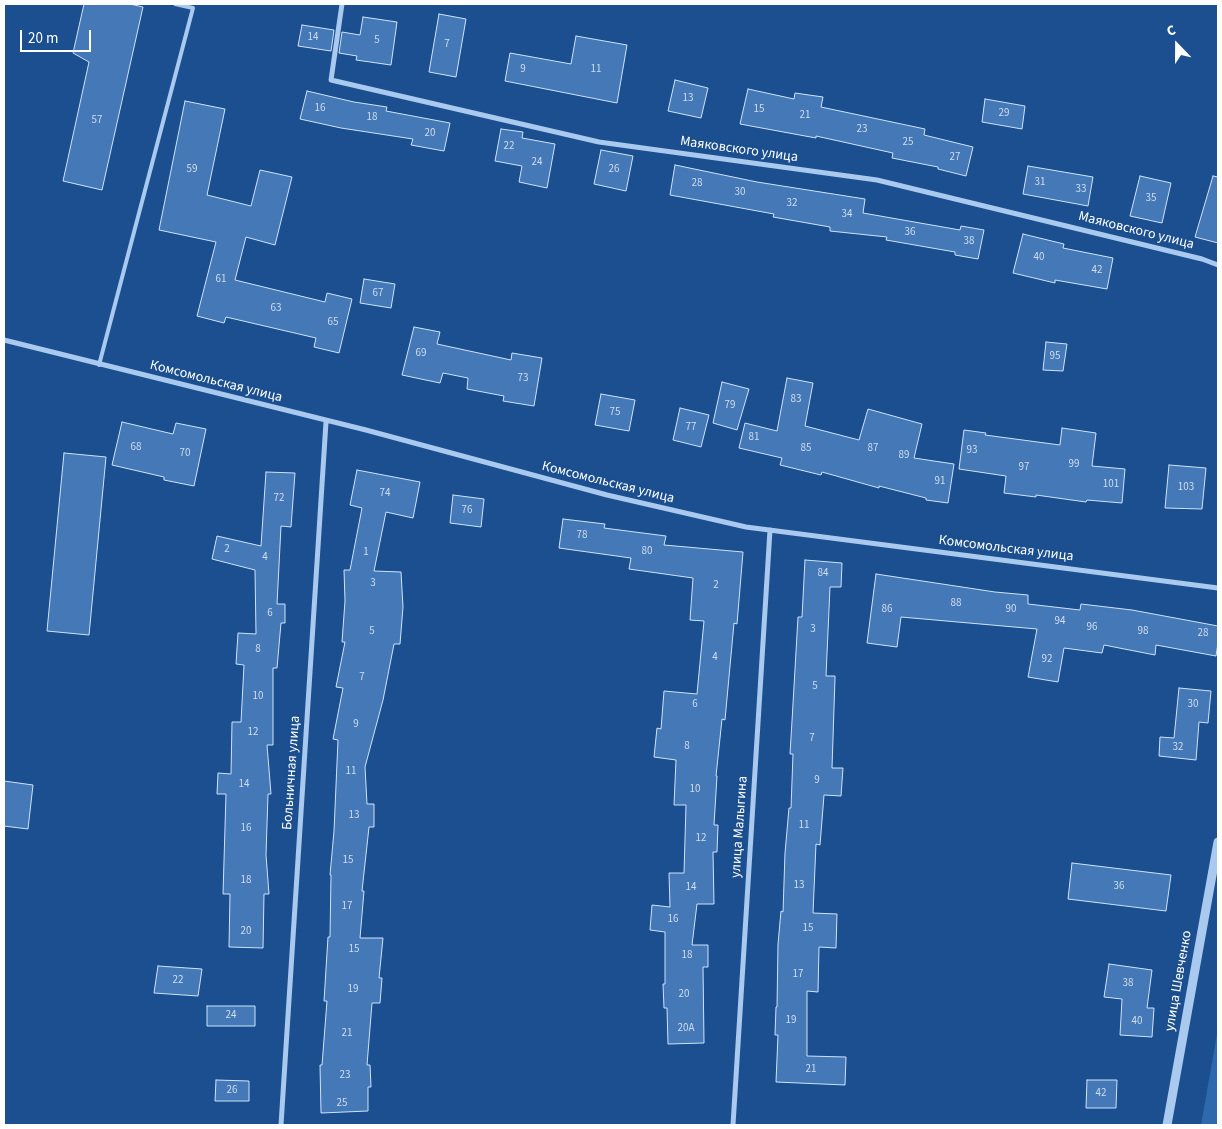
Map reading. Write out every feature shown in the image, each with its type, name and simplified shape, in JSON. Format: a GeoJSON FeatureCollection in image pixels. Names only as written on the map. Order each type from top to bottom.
{"type":"FeatureCollection","features":[{"type":"Feature","properties":{"kind":"street","name":"Маяковского улица"},"geometry":{"type":"LineString","coordinates":[[342,4],[331,80],[599,142],[877,180],[1192,256],[1218,265]]}},
{"type":"Feature","properties":{"kind":"street","name":"Комсомольская улица"},"geometry":{"type":"LineString","coordinates":[[4,340],[326,422],[366,430],[607,495],[746,527],[1218,588]]}},
{"type":"Feature","properties":{"kind":"street","name":"Больничная улица"},"geometry":{"type":"LineString","coordinates":[[281,1125],[326,422]]}},
{"type":"Feature","properties":{"kind":"street","name":"улица Малыгина"},"geometry":{"type":"LineString","coordinates":[[734,1125],[770,530]]}},
{"type":"Feature","properties":{"kind":"street","name":"улица Шевченко"},"geometry":{"type":"LineString","coordinates":[[1167,1125],[1218,842]]}},
{"type":"Feature","properties":{"kind":"lane"},"geometry":{"type":"LineString","coordinates":[[100,364],[193,8],[175,4]]}},
{"type":"Feature","properties":{"kind":"shaded area"},"geometry":{"type":"Polygon","coordinates":[[[1218,1028],[1218,1125],[1201,1125],[1218,1028]]]}},
{"type":"Feature","properties":{"kind":"building"},"geometry":{"type":"Polygon","coordinates":[[[84,4],[130,4],[143,7],[102,190],[63,181],[89,62],[73,53],[84,4]]]}},
{"type":"Feature","properties":{"kind":"building"},"geometry":{"type":"Polygon","coordinates":[[[439,14],[466,19],[456,77],[429,72],[439,14]]]}},
{"type":"Feature","properties":{"kind":"building"},"geometry":{"type":"Polygon","coordinates":[[[363,17],[397,22],[391,65],[356,60],[357,56],[339,53],[342,32],[360,35],[363,17]]]}},
{"type":"Feature","properties":{"kind":"building"},"geometry":{"type":"Polygon","coordinates":[[[302,25],[334,30],[331,51],[298,46],[302,25]]]}},
{"type":"Feature","properties":{"kind":"building"},"geometry":{"type":"Polygon","coordinates":[[[576,36],[627,45],[617,103],[505,81],[510,53],[571,64],[576,36]]]}},
{"type":"Feature","properties":{"kind":"building"},"geometry":{"type":"Polygon","coordinates":[[[675,80],[708,88],[701,118],[668,111],[675,80]]]}},
{"type":"Feature","properties":{"kind":"building"},"geometry":{"type":"Polygon","coordinates":[[[748,89],[794,99],[795,93],[823,97],[821,107],[925,129],[924,135],[973,147],[966,176],[938,169],[938,167],[892,158],[893,153],[816,136],[816,138],[740,124],[748,89]]]}},
{"type":"Feature","properties":{"kind":"building"},"geometry":{"type":"Polygon","coordinates":[[[307,91],[354,102],[387,107],[386,111],[450,123],[444,151],[411,145],[413,139],[341,128],[300,119],[307,91]]]}},
{"type":"Feature","properties":{"kind":"building"},"geometry":{"type":"Polygon","coordinates":[[[985,99],[1025,106],[1022,129],[982,122],[985,99]]]}},
{"type":"Feature","properties":{"kind":"building"},"geometry":{"type":"Polygon","coordinates":[[[185,101],[225,109],[207,195],[251,206],[260,170],[292,177],[275,245],[246,237],[235,280],[325,302],[327,293],[352,299],[339,353],[314,347],[316,338],[226,317],[224,323],[197,316],[216,242],[159,230],[185,101]]]}},
{"type":"Feature","properties":{"kind":"building"},"geometry":{"type":"Polygon","coordinates":[[[501,129],[523,132],[522,138],[555,144],[547,188],[519,182],[522,166],[495,161],[501,129]]]}},
{"type":"Feature","properties":{"kind":"building"},"geometry":{"type":"Polygon","coordinates":[[[601,150],[633,156],[626,191],[594,184],[601,150]]]}},
{"type":"Feature","properties":{"kind":"building"},"geometry":{"type":"Polygon","coordinates":[[[675,165],[757,182],[865,199],[863,213],[960,230],[961,226],[984,230],[978,259],[955,255],[955,252],[886,240],[887,237],[830,231],[830,227],[773,217],[774,214],[670,195],[675,165]]]}},
{"type":"Feature","properties":{"kind":"building"},"geometry":{"type":"Polygon","coordinates":[[[1028,166],[1093,177],[1088,206],[1023,194],[1028,166]]]}},
{"type":"Feature","properties":{"kind":"building"},"geometry":{"type":"Polygon","coordinates":[[[1140,176],[1171,183],[1162,223],[1130,216],[1140,176]]]}},
{"type":"Feature","properties":{"kind":"building"},"geometry":{"type":"Polygon","coordinates":[[[1213,176],[1218,177],[1218,243],[1195,237],[1213,176]]]}},
{"type":"Feature","properties":{"kind":"building"},"geometry":{"type":"Polygon","coordinates":[[[1023,234],[1064,244],[1063,248],[1113,258],[1107,289],[1055,280],[1055,283],[1013,273],[1023,234]]]}},
{"type":"Feature","properties":{"kind":"building"},"geometry":{"type":"Polygon","coordinates":[[[364,279],[395,284],[391,308],[360,303],[364,279]]]}},
{"type":"Feature","properties":{"kind":"building"},"geometry":{"type":"Polygon","coordinates":[[[414,327],[440,332],[437,344],[511,360],[512,353],[542,358],[534,406],[503,401],[504,396],[467,389],[468,378],[443,373],[440,383],[402,375],[414,327]]]}},
{"type":"Feature","properties":{"kind":"building"},"geometry":{"type":"Polygon","coordinates":[[[1046,342],[1067,344],[1063,371],[1043,370],[1046,342]]]}},
{"type":"Feature","properties":{"kind":"building"},"geometry":{"type":"Polygon","coordinates":[[[787,378],[813,383],[805,426],[859,440],[868,409],[922,424],[914,458],[954,464],[948,503],[926,500],[926,498],[879,486],[879,488],[822,472],[821,475],[780,465],[782,458],[739,448],[745,423],[777,431],[787,378]]]}},
{"type":"Feature","properties":{"kind":"building"},"geometry":{"type":"Polygon","coordinates":[[[722,382],[749,389],[737,430],[713,423],[722,382]]]}},
{"type":"Feature","properties":{"kind":"building"},"geometry":{"type":"Polygon","coordinates":[[[601,394],[635,400],[629,431],[595,425],[601,394]]]}},
{"type":"Feature","properties":{"kind":"building"},"geometry":{"type":"Polygon","coordinates":[[[680,408],[709,415],[701,447],[673,440],[680,408]]]}},
{"type":"Feature","properties":{"kind":"building"},"geometry":{"type":"Polygon","coordinates":[[[122,422],[173,434],[176,423],[206,429],[194,486],[164,480],[164,477],[112,465],[122,422]]]}},
{"type":"Feature","properties":{"kind":"building"},"geometry":{"type":"Polygon","coordinates":[[[1062,428],[1096,433],[1092,466],[1125,469],[1122,503],[1087,500],[1086,502],[1036,495],[1036,497],[1004,493],[1006,476],[959,469],[964,430],[986,433],[985,435],[1060,445],[1062,428]]]}},
{"type":"Feature","properties":{"kind":"building"},"geometry":{"type":"Polygon","coordinates":[[[64,453],[106,457],[89,635],[47,631],[64,453]]]}},
{"type":"Feature","properties":{"kind":"building"},"geometry":{"type":"Polygon","coordinates":[[[1169,465],[1206,468],[1202,509],[1165,508],[1169,465]]]}},
{"type":"Feature","properties":{"kind":"building"},"geometry":{"type":"Polygon","coordinates":[[[357,470],[420,482],[413,518],[386,512],[374,571],[401,572],[403,607],[400,644],[394,644],[383,700],[365,767],[367,804],[374,804],[374,827],[369,827],[362,891],[364,891],[360,938],[383,938],[379,978],[382,978],[380,1003],[372,1003],[367,1065],[370,1065],[371,1087],[368,1087],[368,1111],[321,1113],[320,1065],[322,1065],[327,1001],[324,1001],[328,937],[330,937],[330,875],[338,740],[333,739],[343,688],[336,687],[345,642],[342,642],[345,601],[344,570],[350,570],[362,508],[350,505],[357,470]]]}},
{"type":"Feature","properties":{"kind":"building"},"geometry":{"type":"Polygon","coordinates":[[[266,472],[295,473],[291,527],[281,526],[277,604],[285,604],[285,623],[281,623],[277,668],[273,668],[273,745],[267,745],[271,794],[268,794],[266,855],[269,894],[264,894],[263,948],[229,947],[230,894],[223,894],[226,794],[217,794],[218,773],[231,774],[232,722],[241,722],[244,665],[236,664],[238,633],[256,634],[255,570],[212,559],[217,536],[261,546],[266,472]]]}},
{"type":"Feature","properties":{"kind":"building"},"geometry":{"type":"Polygon","coordinates":[[[453,495],[484,499],[481,527],[450,523],[453,495]]]}},
{"type":"Feature","properties":{"kind":"building"},"geometry":{"type":"Polygon","coordinates":[[[563,519],[605,524],[604,528],[666,536],[664,545],[743,552],[737,624],[734,623],[725,720],[722,719],[716,776],[714,825],[718,825],[717,852],[713,852],[714,904],[697,904],[692,945],[708,945],[708,967],[703,967],[704,1043],[668,1044],[667,1008],[664,1008],[663,984],[665,984],[665,932],[650,930],[652,905],[670,907],[669,873],[684,873],[686,805],[674,805],[676,760],[654,757],[657,728],[661,729],[664,691],[697,694],[704,621],[690,620],[693,578],[629,569],[631,558],[559,548],[563,519]]]}},
{"type":"Feature","properties":{"kind":"building"},"geometry":{"type":"Polygon","coordinates":[[[805,560],[842,563],[841,587],[830,587],[826,676],[835,676],[832,768],[843,768],[841,796],[824,795],[820,845],[816,844],[813,913],[837,914],[836,948],[819,947],[818,992],[807,991],[807,1056],[846,1057],[845,1085],[776,1082],[778,1035],[775,1035],[778,944],[781,911],[783,912],[789,808],[791,808],[793,754],[790,754],[798,617],[802,617],[805,560]]]}},
{"type":"Feature","properties":{"kind":"building"},"geometry":{"type":"Polygon","coordinates":[[[876,574],[995,592],[1028,595],[1028,604],[1080,610],[1081,604],[1132,610],[1218,626],[1216,656],[1156,645],[1155,655],[1104,645],[1102,653],[1064,648],[1058,682],[1028,677],[1037,629],[901,617],[897,647],[867,643],[876,574]]]}},
{"type":"Feature","properties":{"kind":"building"},"geometry":{"type":"Polygon","coordinates":[[[1179,688],[1211,691],[1208,723],[1199,722],[1196,760],[1159,756],[1160,737],[1174,738],[1179,688]]]}},
{"type":"Feature","properties":{"kind":"building"},"geometry":{"type":"Polygon","coordinates":[[[4,781],[33,785],[28,829],[4,826],[4,781]]]}},
{"type":"Feature","properties":{"kind":"building"},"geometry":{"type":"Polygon","coordinates":[[[1072,863],[1171,875],[1166,911],[1068,899],[1072,863]]]}},
{"type":"Feature","properties":{"kind":"building"},"geometry":{"type":"Polygon","coordinates":[[[1109,964],[1152,970],[1147,1008],[1154,1008],[1152,1037],[1120,1035],[1122,999],[1104,997],[1109,964]]]}},
{"type":"Feature","properties":{"kind":"building"},"geometry":{"type":"Polygon","coordinates":[[[158,966],[202,969],[198,996],[154,993],[158,966]]]}},
{"type":"Feature","properties":{"kind":"building"},"geometry":{"type":"Polygon","coordinates":[[[207,1006],[255,1006],[255,1026],[207,1026],[207,1006]]]}},
{"type":"Feature","properties":{"kind":"building"},"geometry":{"type":"Polygon","coordinates":[[[216,1080],[249,1081],[249,1101],[215,1101],[216,1080]]]}},
{"type":"Feature","properties":{"kind":"building"},"geometry":{"type":"Polygon","coordinates":[[[1087,1080],[1117,1080],[1116,1108],[1086,1108],[1087,1080]]]}}]}
